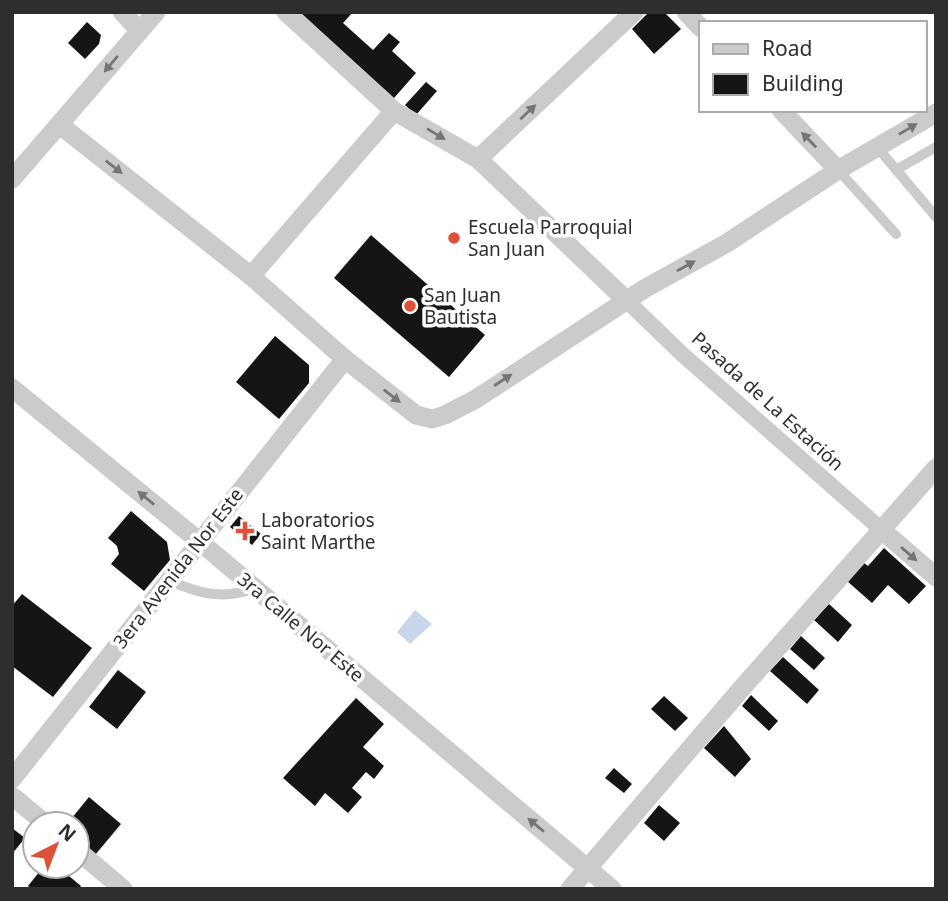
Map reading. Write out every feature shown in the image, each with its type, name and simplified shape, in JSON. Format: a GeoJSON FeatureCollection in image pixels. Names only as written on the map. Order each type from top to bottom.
{"type":"FeatureCollection","features":[{"type":"Feature","properties":{"kind":"street"},"geometry":{"type":"LineString","coordinates":[[122,12],[139,30]]}},
{"type":"Feature","properties":{"kind":"street"},"geometry":{"type":"LineString","coordinates":[[12,179],[156,12]]}},
{"type":"Feature","properties":{"kind":"street"},"geometry":{"type":"LineString","coordinates":[[286,12],[394,111],[478,159],[627,301]]}},
{"type":"Feature","properties":{"kind":"street"},"geometry":{"type":"LineString","coordinates":[[478,159],[634,12]]}},
{"type":"Feature","properties":{"kind":"street"},"geometry":{"type":"LineString","coordinates":[[686,12],[699,26]]}},
{"type":"Feature","properties":{"kind":"street"},"geometry":{"type":"LineString","coordinates":[[251,276],[394,111]]}},
{"type":"Feature","properties":{"kind":"street"},"geometry":{"type":"LineString","coordinates":[[782,112],[838,170]]}},
{"type":"Feature","properties":{"kind":"street"},"geometry":{"type":"LineString","coordinates":[[60,125],[251,276],[345,359],[416,415],[432,419],[476,399],[627,301],[727,243],[838,170],[936,113]]}},
{"type":"Feature","properties":{"kind":"street","name":"Pasada de La Estación"},"geometry":{"type":"LineString","coordinates":[[627,301],[691,362],[883,531]]}},
{"type":"Feature","properties":{"kind":"street","name":"3era Avenida Nor Este"},"geometry":{"type":"LineString","coordinates":[[12,779],[345,359]]}},
{"type":"Feature","properties":{"kind":"street","name":"3ra Calle Nor Este"},"geometry":{"type":"LineString","coordinates":[[12,388],[199,541],[588,869]]}},
{"type":"Feature","properties":{"kind":"street"},"geometry":{"type":"LineString","coordinates":[[570,889],[936,468]]}},
{"type":"Feature","properties":{"kind":"street"},"geometry":{"type":"LineString","coordinates":[[883,531],[936,577]]}},
{"type":"Feature","properties":{"kind":"street"},"geometry":{"type":"LineString","coordinates":[[12,796],[29,810]]}},
{"type":"Feature","properties":{"kind":"street"},"geometry":{"type":"LineString","coordinates":[[91,862],[123,889]]}},
{"type":"Feature","properties":{"kind":"street"},"geometry":{"type":"LineString","coordinates":[[588,869],[612,889]]}},
{"type":"Feature","properties":{"kind":"lane"},"geometry":{"type":"LineString","coordinates":[[877,147],[936,217]]}},
{"type":"Feature","properties":{"kind":"lane"},"geometry":{"type":"LineString","coordinates":[[896,170],[936,147]]}},
{"type":"Feature","properties":{"kind":"lane"},"geometry":{"type":"LineString","coordinates":[[838,170],[896,234]]}},
{"type":"Feature","properties":{"kind":"lane"},"geometry":{"type":"LineString","coordinates":[[169,579],[192,591],[208,595],[244,592],[255,588]]}},
{"type":"Feature","properties":{"kind":"water"},"geometry":{"type":"Polygon","coordinates":[[[415,610],[432,624],[410,644],[397,632],[415,610]]]}},
{"type":"Feature","properties":{"kind":"building"},"geometry":{"type":"Polygon","coordinates":[[[299,12],[353,12],[343,23],[373,50],[389,33],[400,42],[392,51],[416,73],[394,98],[299,12]]]}},
{"type":"Feature","properties":{"kind":"building"},"geometry":{"type":"Polygon","coordinates":[[[649,12],[664,12],[681,29],[654,54],[632,29],[649,12]]]}},
{"type":"Feature","properties":{"kind":"building"},"geometry":{"type":"Polygon","coordinates":[[[87,22],[101,35],[99,44],[85,59],[68,43],[87,22]]]}},
{"type":"Feature","properties":{"kind":"building"},"geometry":{"type":"Polygon","coordinates":[[[426,82],[437,91],[416,115],[405,105],[426,82]]]}},
{"type":"Feature","properties":{"kind":"building","name":"San Juan Bautista"},"geometry":{"type":"Polygon","coordinates":[[[371,235],[485,335],[449,377],[334,278],[371,235]]]}},
{"type":"Feature","properties":{"kind":"building"},"geometry":{"type":"Polygon","coordinates":[[[275,336],[309,365],[309,383],[279,419],[236,382],[275,336]]]}},
{"type":"Feature","properties":{"kind":"building"},"geometry":{"type":"Polygon","coordinates":[[[131,511],[167,542],[170,560],[144,591],[111,564],[119,554],[117,546],[108,538],[131,511]]]}},
{"type":"Feature","properties":{"kind":"building","name":"Laboratorios Saint Marthe"},"geometry":{"type":"Polygon","coordinates":[[[239,516],[261,534],[252,545],[230,527],[239,516]]]}},
{"type":"Feature","properties":{"kind":"building"},"geometry":{"type":"Polygon","coordinates":[[[884,548],[926,586],[909,604],[888,585],[872,603],[847,581],[864,563],[868,566],[884,548]]]}},
{"type":"Feature","properties":{"kind":"building"},"geometry":{"type":"Polygon","coordinates":[[[22,594],[92,648],[53,697],[12,666],[12,606],[22,594]]]}},
{"type":"Feature","properties":{"kind":"building"},"geometry":{"type":"Polygon","coordinates":[[[829,604],[852,625],[838,642],[814,620],[829,604]]]}},
{"type":"Feature","properties":{"kind":"building"},"geometry":{"type":"Polygon","coordinates":[[[801,636],[825,658],[814,670],[790,649],[801,636]]]}},
{"type":"Feature","properties":{"kind":"building"},"geometry":{"type":"Polygon","coordinates":[[[783,657],[819,690],[807,704],[770,671],[783,657]]]}},
{"type":"Feature","properties":{"kind":"building"},"geometry":{"type":"Polygon","coordinates":[[[118,670],[146,692],[117,729],[89,707],[118,670]]]}},
{"type":"Feature","properties":{"kind":"building"},"geometry":{"type":"Polygon","coordinates":[[[751,695],[778,721],[769,731],[742,706],[751,695]]]}},
{"type":"Feature","properties":{"kind":"building"},"geometry":{"type":"Polygon","coordinates":[[[664,696],[688,718],[675,731],[651,709],[664,696]]]}},
{"type":"Feature","properties":{"kind":"building"},"geometry":{"type":"Polygon","coordinates":[[[356,698],[384,724],[363,747],[384,766],[374,779],[366,772],[352,788],[362,797],[348,813],[325,793],[315,806],[283,778],[356,698]]]}},
{"type":"Feature","properties":{"kind":"building"},"geometry":{"type":"Polygon","coordinates":[[[724,726],[751,759],[735,777],[704,748],[724,726]]]}},
{"type":"Feature","properties":{"kind":"building"},"geometry":{"type":"Polygon","coordinates":[[[614,768],[632,784],[624,793],[605,778],[614,768]]]}},
{"type":"Feature","properties":{"kind":"building"},"geometry":{"type":"Polygon","coordinates":[[[89,797],[121,824],[95,855],[91,851],[91,810],[78,810],[89,797]]]}},
{"type":"Feature","properties":{"kind":"building"},"geometry":{"type":"Polygon","coordinates":[[[659,805],[680,823],[664,841],[644,823],[659,805]]]}},
{"type":"Feature","properties":{"kind":"building"},"geometry":{"type":"Polygon","coordinates":[[[12,828],[21,835],[21,843],[12,854],[12,828]]]}},
{"type":"Feature","properties":{"kind":"building"},"geometry":{"type":"Polygon","coordinates":[[[33,880],[74,880],[81,886],[79,889],[32,889],[28,886],[33,880]]]}},
{"type":"Feature","properties":{"kind":"place","name":"Escuela Parroquial San Juan"},"geometry":{"type":"Point","coordinates":[454,238]}},
{"type":"Feature","properties":{"kind":"place","name":"San Juan Bautista"},"geometry":{"type":"Point","coordinates":[410,306]}},
{"type":"Feature","properties":{"kind":"place","name":"Laboratorios Saint Marthe"},"geometry":{"type":"Point","coordinates":[245,531]}}]}
